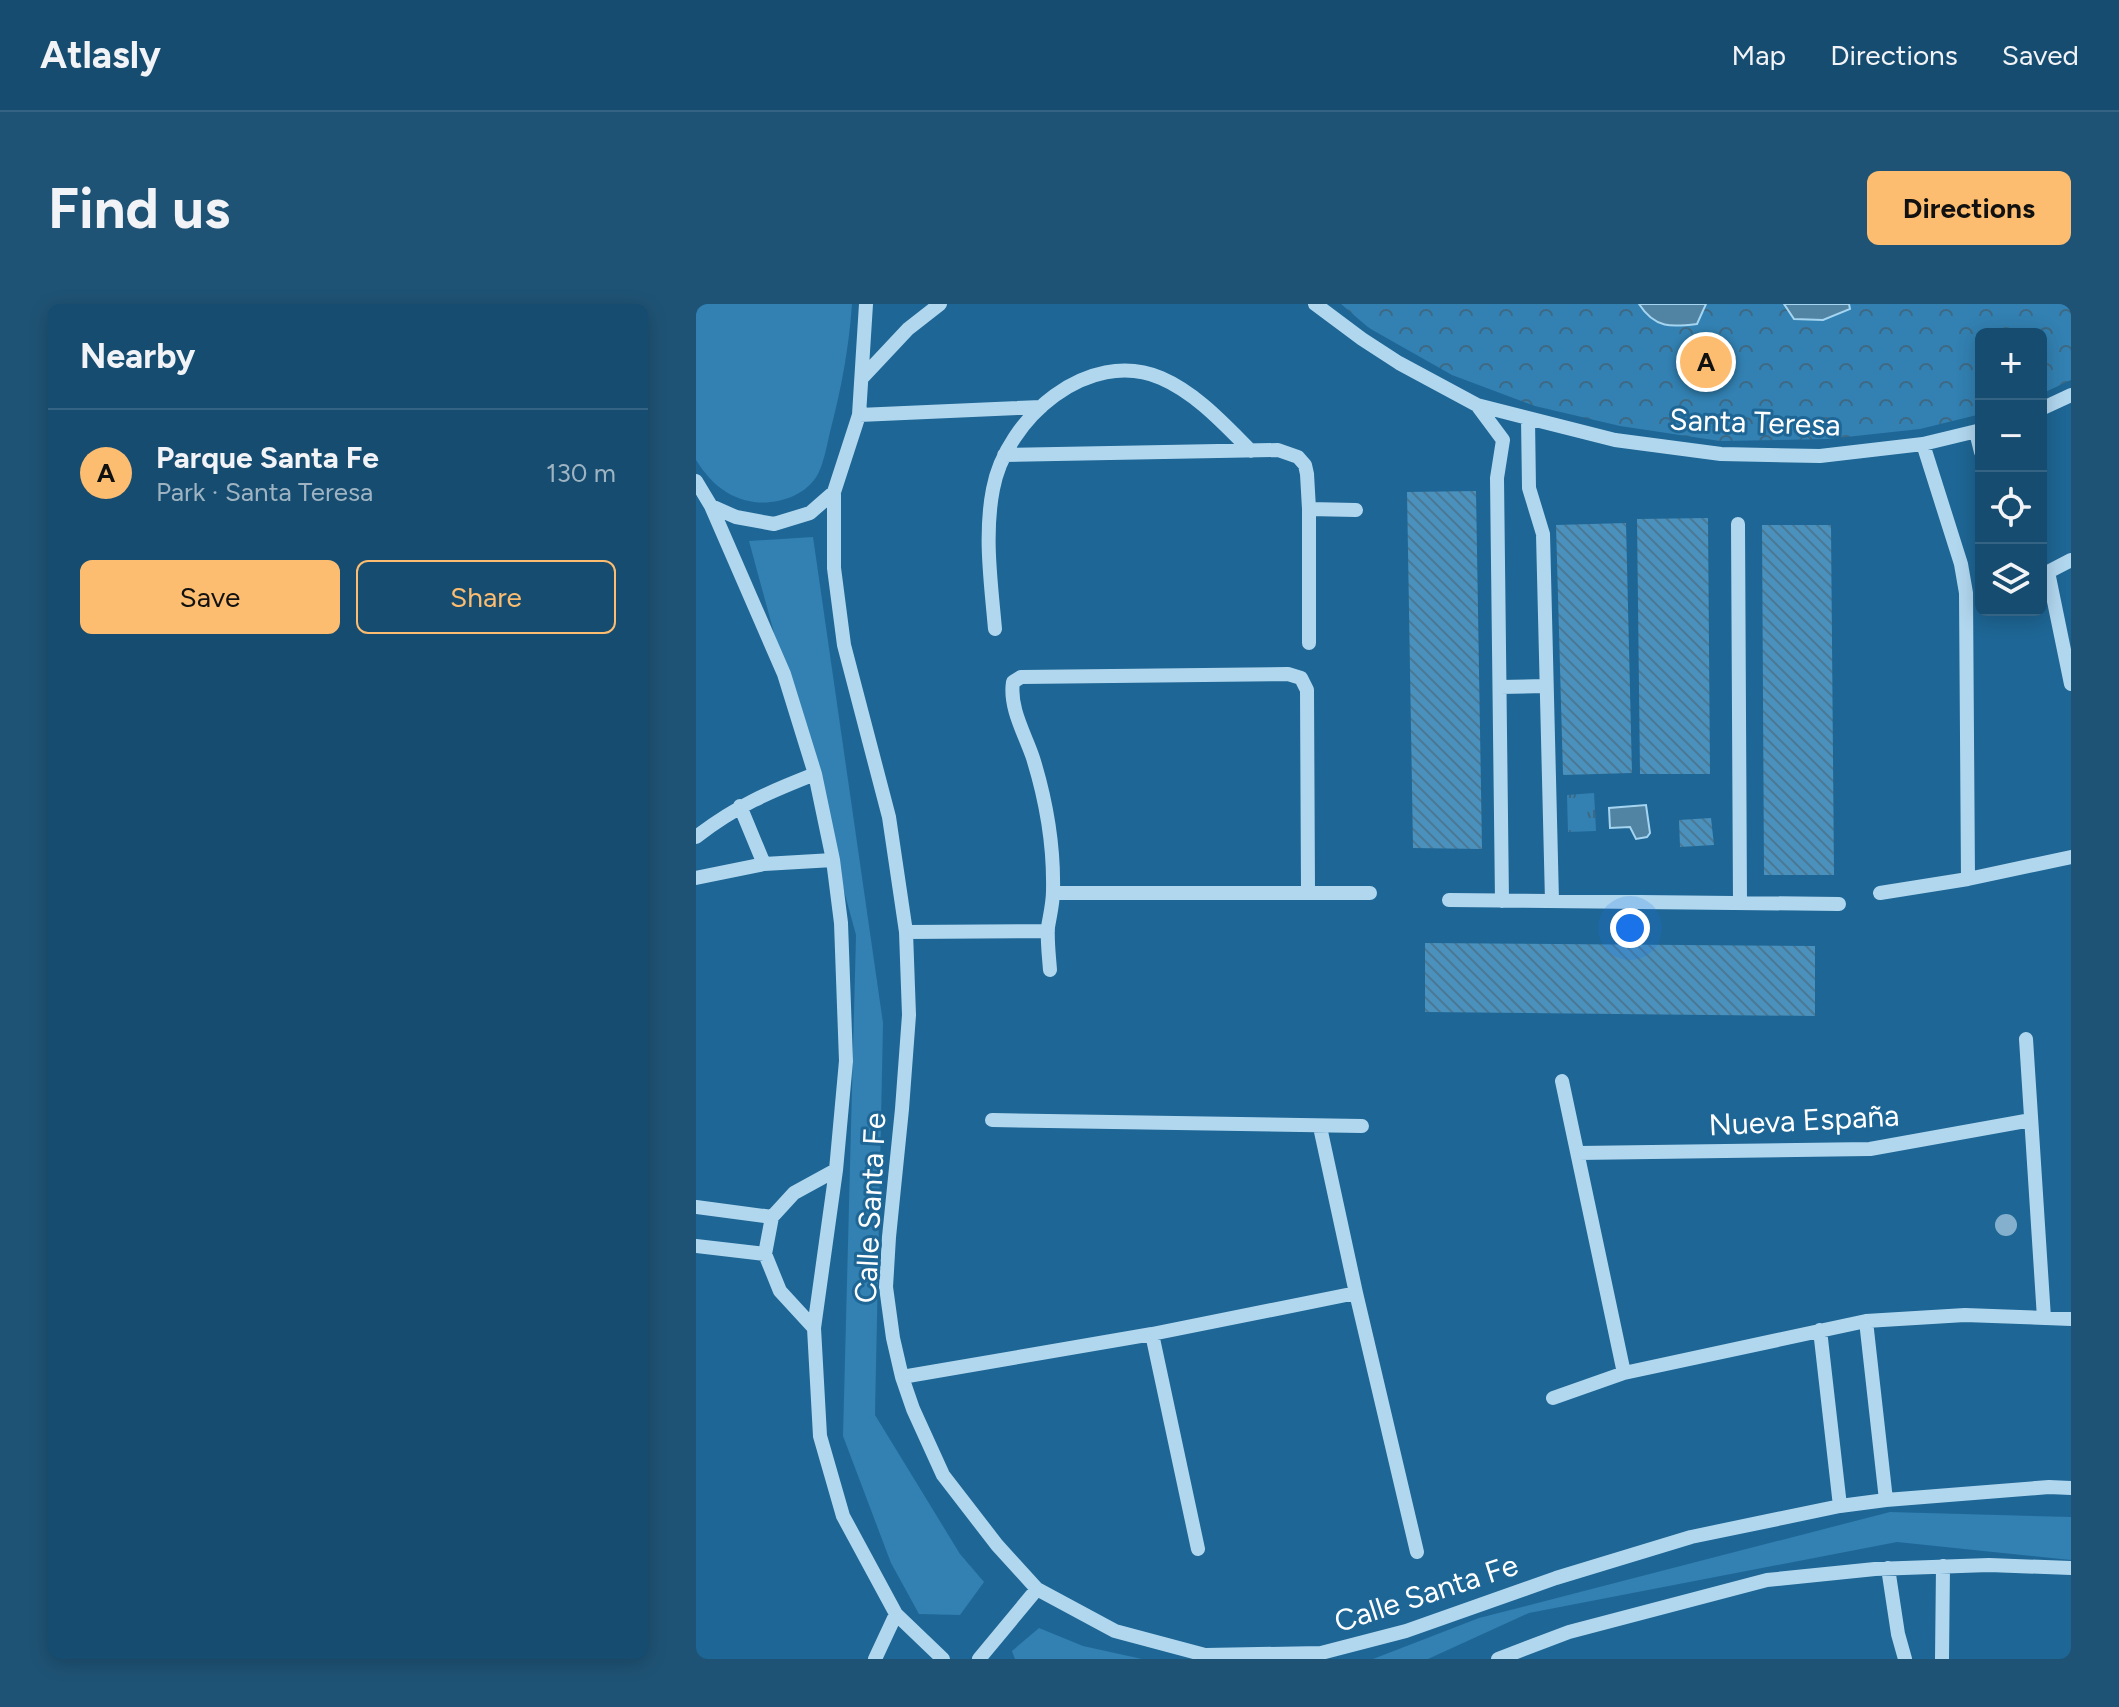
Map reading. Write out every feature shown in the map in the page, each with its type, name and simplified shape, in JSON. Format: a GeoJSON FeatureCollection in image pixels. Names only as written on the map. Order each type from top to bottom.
{"type":"FeatureCollection","features":[{"type":"Feature","properties":{"kind":"street","name":"Calle Santa Fe"},"geometry":{"type":"LineString","coordinates":[[866,304],[859,415],[834,492],[834,568],[844,645],[889,817],[906,932],[909,1015],[886,1287],[902,1377],[943,1475],[997,1545],[1037,1589],[1115,1631],[1205,1655],[1321,1653],[1406,1631],[1556,1578],[1691,1537],[1840,1506],[1886,1500],[2049,1487],[2071,1488]]}},
{"type":"Feature","properties":{"kind":"street"},"geometry":{"type":"LineString","coordinates":[[862,378],[908,329],[940,304]]}},
{"type":"Feature","properties":{"kind":"street","name":"Santa Teresa"},"geometry":{"type":"LineString","coordinates":[[1315,304],[1399,363],[1477,405],[1615,440],[1721,454],[1820,456],[1923,444],[1975,432]]}},
{"type":"Feature","properties":{"kind":"street"},"geometry":{"type":"LineString","coordinates":[[995,629],[989,559],[993,486],[1004,455],[1022,426],[1071,385],[1085,378],[1124,370],[1161,378],[1215,415],[1251,451]]}},
{"type":"Feature","properties":{"kind":"street"},"geometry":{"type":"LineString","coordinates":[[2047,406],[2071,395]]}},
{"type":"Feature","properties":{"kind":"street","name":"Santa Teresa"},"geometry":{"type":"LineString","coordinates":[[1477,405],[1503,440],[1497,478],[1502,901]]}},
{"type":"Feature","properties":{"kind":"street"},"geometry":{"type":"LineString","coordinates":[[859,415],[1041,407]]}},
{"type":"Feature","properties":{"kind":"street"},"geometry":{"type":"LineString","coordinates":[[1528,419],[1529,488],[1543,534],[1552,901]]}},
{"type":"Feature","properties":{"kind":"street"},"geometry":{"type":"LineString","coordinates":[[1923,444],[1961,564],[1966,593],[1968,879]]}},
{"type":"Feature","properties":{"kind":"street"},"geometry":{"type":"LineString","coordinates":[[1004,455],[1278,450],[1298,457],[1305,465],[1307,474],[1309,643]]}},
{"type":"Feature","properties":{"kind":"street","name":"Calle Santa Fe"},"geometry":{"type":"LineString","coordinates":[[696,481],[711,506],[784,674],[815,774],[833,860],[841,923],[846,1061],[836,1170],[814,1328],[820,1436],[843,1516],[896,1614],[943,1659]]}},
{"type":"Feature","properties":{"kind":"street"},"geometry":{"type":"LineString","coordinates":[[711,506],[736,517],[774,524],[810,513],[834,492]]}},
{"type":"Feature","properties":{"kind":"street"},"geometry":{"type":"LineString","coordinates":[[1309,509],[1356,510]]}},
{"type":"Feature","properties":{"kind":"street"},"geometry":{"type":"LineString","coordinates":[[1738,524],[1740,903]]}},
{"type":"Feature","properties":{"kind":"street"},"geometry":{"type":"LineString","coordinates":[[2047,571],[2071,560]]}},
{"type":"Feature","properties":{"kind":"street"},"geometry":{"type":"LineString","coordinates":[[2047,584],[2071,684]]}},
{"type":"Feature","properties":{"kind":"street"},"geometry":{"type":"LineString","coordinates":[[1050,970],[1048,931],[1053,893],[1052,852],[1033,759],[1014,705],[1013,682],[1021,677],[1288,674],[1301,678],[1307,690],[1308,891]]}},
{"type":"Feature","properties":{"kind":"street"},"geometry":{"type":"LineString","coordinates":[[1500,687],[1546,686]]}},
{"type":"Feature","properties":{"kind":"street"},"geometry":{"type":"LineString","coordinates":[[696,837],[740,806],[815,774]]}},
{"type":"Feature","properties":{"kind":"street"},"geometry":{"type":"LineString","coordinates":[[740,806],[764,864]]}},
{"type":"Feature","properties":{"kind":"street"},"geometry":{"type":"LineString","coordinates":[[1880,893],[1968,879],[2071,857]]}},
{"type":"Feature","properties":{"kind":"street"},"geometry":{"type":"LineString","coordinates":[[696,878],[764,864],[833,860]]}},
{"type":"Feature","properties":{"kind":"street"},"geometry":{"type":"LineString","coordinates":[[1053,893],[1370,893]]}},
{"type":"Feature","properties":{"kind":"street"},"geometry":{"type":"LineString","coordinates":[[1449,900],[1839,904]]}},
{"type":"Feature","properties":{"kind":"street"},"geometry":{"type":"LineString","coordinates":[[906,932],[1048,931]]}},
{"type":"Feature","properties":{"kind":"street"},"geometry":{"type":"LineString","coordinates":[[2026,1039],[2044,1318]]}},
{"type":"Feature","properties":{"kind":"street"},"geometry":{"type":"LineString","coordinates":[[1562,1081],[1624,1373]]}},
{"type":"Feature","properties":{"kind":"street"},"geometry":{"type":"LineString","coordinates":[[992,1120],[1362,1126]]}},
{"type":"Feature","properties":{"kind":"street","name":"Nueva España"},"geometry":{"type":"LineString","coordinates":[[1578,1153],[1870,1149],[2031,1120]]}},
{"type":"Feature","properties":{"kind":"street"},"geometry":{"type":"LineString","coordinates":[[1320,1127],[1417,1552]]}},
{"type":"Feature","properties":{"kind":"street"},"geometry":{"type":"LineString","coordinates":[[814,1328],[780,1291],[765,1254],[772,1217],[794,1193],[836,1170]]}},
{"type":"Feature","properties":{"kind":"street"},"geometry":{"type":"LineString","coordinates":[[696,1207],[772,1217]]}},
{"type":"Feature","properties":{"kind":"street"},"geometry":{"type":"LineString","coordinates":[[696,1246],[765,1254]]}},
{"type":"Feature","properties":{"kind":"street"},"geometry":{"type":"LineString","coordinates":[[902,1377],[1152,1334],[1356,1293]]}},
{"type":"Feature","properties":{"kind":"street"},"geometry":{"type":"LineString","coordinates":[[1553,1398],[1624,1373],[1866,1321],[1965,1315],[2071,1319]]}},
{"type":"Feature","properties":{"kind":"street"},"geometry":{"type":"LineString","coordinates":[[1866,1321],[1886,1500]]}},
{"type":"Feature","properties":{"kind":"street"},"geometry":{"type":"LineString","coordinates":[[1820,1330],[1840,1506]]}},
{"type":"Feature","properties":{"kind":"street"},"geometry":{"type":"LineString","coordinates":[[1152,1334],[1198,1549]]}},
{"type":"Feature","properties":{"kind":"street"},"geometry":{"type":"LineString","coordinates":[[1942,1659],[1943,1566]]}},
{"type":"Feature","properties":{"kind":"street"},"geometry":{"type":"LineString","coordinates":[[1498,1659],[1569,1632],[1767,1580],[1888,1568],[2071,1568]]}},
{"type":"Feature","properties":{"kind":"street"},"geometry":{"type":"LineString","coordinates":[[1888,1568],[1905,1659]]}},
{"type":"Feature","properties":{"kind":"street"},"geometry":{"type":"LineString","coordinates":[[979,1659],[1037,1589]]}},
{"type":"Feature","properties":{"kind":"street"},"geometry":{"type":"LineString","coordinates":[[875,1659],[896,1614]]}},
{"type":"Feature","properties":{"kind":"green space"},"geometry":{"type":"Polygon","coordinates":[[[696,304],[852,304],[844,369],[824,459],[813,482],[799,493],[772,502],[744,500],[720,488],[696,460],[696,304]]]}},
{"type":"Feature","properties":{"kind":"green space"},"geometry":{"type":"Polygon","coordinates":[[[1341,304],[2071,304],[2071,380],[2047,391],[2047,328],[1975,328],[1975,415],[1920,429],[1828,439],[1720,441],[1620,426],[1535,406],[1452,375],[1369,328],[1341,304]]]}},
{"type":"Feature","properties":{"kind":"green space"},"geometry":{"type":"Polygon","coordinates":[[[813,537],[883,1023],[875,1415],[960,1554],[984,1582],[960,1615],[919,1614],[891,1563],[843,1436],[856,935],[749,541],[813,537]]]}},
{"type":"Feature","properties":{"kind":"green space"},"geometry":{"type":"Polygon","coordinates":[[[1594,793],[1596,831],[1568,832],[1567,795],[1594,793]]]}},
{"type":"Feature","properties":{"kind":"green space"},"geometry":{"type":"Polygon","coordinates":[[[1890,1512],[2071,1517],[2071,1560],[1897,1542],[1529,1613],[1428,1659],[1373,1659],[1479,1618],[1890,1512]]]}},
{"type":"Feature","properties":{"kind":"green space"},"geometry":{"type":"Polygon","coordinates":[[[1039,1628],[1083,1646],[1142,1659],[1015,1659],[1012,1651],[1039,1628]]]}},
{"type":"Feature","properties":{"kind":"shaded area"},"geometry":{"type":"Polygon","coordinates":[[[1639,304],[1706,304],[1697,324],[1680,326],[1658,322],[1639,304]]]}},
{"type":"Feature","properties":{"kind":"shaded area"},"geometry":{"type":"Polygon","coordinates":[[[1784,304],[1849,304],[1850,309],[1823,320],[1794,319],[1784,304]]]}},
{"type":"Feature","properties":{"kind":"shaded area"},"geometry":{"type":"Polygon","coordinates":[[[1646,805],[1650,833],[1647,837],[1636,839],[1630,827],[1610,828],[1609,808],[1646,805]]]}},
{"type":"Feature","properties":{"kind":"building"},"geometry":{"type":"Polygon","coordinates":[[[1476,491],[1482,849],[1413,848],[1407,492],[1476,491]]]}},
{"type":"Feature","properties":{"kind":"building"},"geometry":{"type":"Polygon","coordinates":[[[1708,518],[1710,774],[1640,774],[1637,519],[1708,518]]]}},
{"type":"Feature","properties":{"kind":"building"},"geometry":{"type":"Polygon","coordinates":[[[1626,523],[1632,773],[1563,775],[1556,525],[1626,523]]]}},
{"type":"Feature","properties":{"kind":"building"},"geometry":{"type":"Polygon","coordinates":[[[1762,525],[1831,525],[1834,875],[1764,875],[1762,525]]]}},
{"type":"Feature","properties":{"kind":"building"},"geometry":{"type":"Polygon","coordinates":[[[1711,818],[1714,845],[1680,847],[1679,820],[1711,818]]]}},
{"type":"Feature","properties":{"kind":"building"},"geometry":{"type":"Polygon","coordinates":[[[1425,943],[1815,946],[1815,1016],[1425,1012],[1425,943]]]}},
{"type":"Feature","properties":{"kind":"place","name":"Parque Santa Fe"},"geometry":{"type":"Point","coordinates":[1706,362]}}]}
